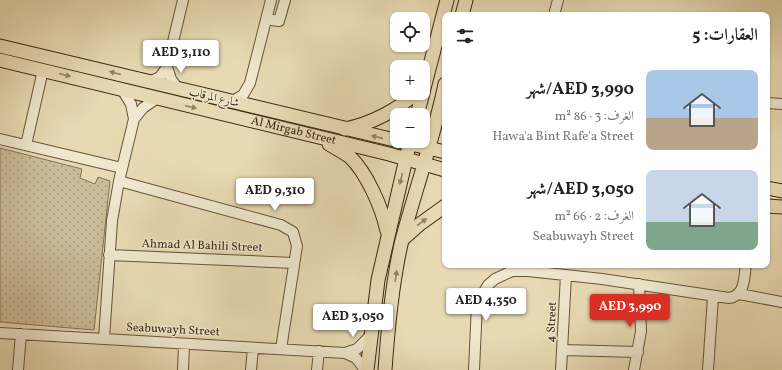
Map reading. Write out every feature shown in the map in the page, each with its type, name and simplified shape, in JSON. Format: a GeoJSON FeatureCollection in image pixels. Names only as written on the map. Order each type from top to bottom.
{"type":"FeatureCollection","features":[{"type":"Feature","properties":{"kind":"main road"},"geometry":{"type":"LineString","coordinates":[[444,12],[447,0]]}},
{"type":"Feature","properties":{"kind":"main road"},"geometry":{"type":"LineString","coordinates":[[463,12],[466,0]]}},
{"type":"Feature","properties":{"kind":"main road"},"geometry":{"type":"LineString","coordinates":[[430,61],[442,18]]}},
{"type":"Feature","properties":{"kind":"main road","name":"شارع المرقاب"},"geometry":{"type":"LineString","coordinates":[[0,46],[390,139]]}},
{"type":"Feature","properties":{"kind":"main road","name":"Al Mirgab Street"},"geometry":{"type":"LineString","coordinates":[[0,60],[406,159],[442,169]]}},
{"type":"Feature","properties":{"kind":"main road"},"geometry":{"type":"LineString","coordinates":[[344,129],[355,127],[377,118],[407,100]]}},
{"type":"Feature","properties":{"kind":"main road"},"geometry":{"type":"LineString","coordinates":[[385,370],[391,305],[402,241],[442,100]]}},
{"type":"Feature","properties":{"kind":"main road"},"geometry":{"type":"LineString","coordinates":[[319,138],[343,152],[356,164],[382,210],[388,234]]}},
{"type":"Feature","properties":{"kind":"main road"},"geometry":{"type":"LineString","coordinates":[[366,370],[378,280],[409,148]]}},
{"type":"Feature","properties":{"kind":"main road","name":"شارع المرقاب"},"geometry":{"type":"LineString","coordinates":[[425,148],[442,151]]}},
{"type":"Feature","properties":{"kind":"main road"},"geometry":{"type":"LineString","coordinates":[[770,189],[782,191]]}},
{"type":"Feature","properties":{"kind":"main road"},"geometry":{"type":"LineString","coordinates":[[770,206],[782,207]]}},
{"type":"Feature","properties":{"kind":"main road"},"geometry":{"type":"LineString","coordinates":[[402,241],[420,224],[442,208]]}},
{"type":"Feature","properties":{"kind":"street"},"geometry":{"type":"LineString","coordinates":[[231,102],[243,95],[250,83],[271,0]]}},
{"type":"Feature","properties":{"kind":"street"},"geometry":{"type":"LineString","coordinates":[[266,19],[279,21],[285,0]]}},
{"type":"Feature","properties":{"kind":"street"},"geometry":{"type":"LineString","coordinates":[[555,12],[558,0]]}},
{"type":"Feature","properties":{"kind":"street"},"geometry":{"type":"LineString","coordinates":[[178,89],[170,79],[167,67],[180,1]]}},
{"type":"Feature","properties":{"kind":"street"},"geometry":{"type":"LineString","coordinates":[[150,82],[160,76],[167,67]]}},
{"type":"Feature","properties":{"kind":"street"},"geometry":{"type":"LineString","coordinates":[[26,145],[43,70]]}},
{"type":"Feature","properties":{"kind":"street"},"geometry":{"type":"LineString","coordinates":[[250,83],[251,97],[257,108]]}},
{"type":"Feature","properties":{"kind":"street"},"geometry":{"type":"LineString","coordinates":[[104,339],[112,221],[119,181],[134,119],[131,104],[123,91]]}},
{"type":"Feature","properties":{"kind":"street"},"geometry":{"type":"LineString","coordinates":[[134,119],[143,108],[156,99]]}},
{"type":"Feature","properties":{"kind":"street"},"geometry":{"type":"LineString","coordinates":[[770,103],[782,104]]}},
{"type":"Feature","properties":{"kind":"street"},"geometry":{"type":"LineString","coordinates":[[0,139],[122,168]]}},
{"type":"Feature","properties":{"kind":"street"},"geometry":{"type":"LineString","coordinates":[[119,181],[285,226],[293,232],[296,241],[294,263],[281,349]]}},
{"type":"Feature","properties":{"kind":"street","name":"Ahmad Al Bahili Street"},"geometry":{"type":"LineString","coordinates":[[109,255],[294,263]]}},
{"type":"Feature","properties":{"kind":"street"},"geometry":{"type":"LineString","coordinates":[[739,294],[745,268]]}},
{"type":"Feature","properties":{"kind":"street"},"geometry":{"type":"LineString","coordinates":[[474,370],[477,304],[488,286],[505,274],[520,270],[639,284],[713,297],[729,298],[739,294],[782,302]]}},
{"type":"Feature","properties":{"kind":"street","name":"4 Street"},"geometry":{"type":"LineString","coordinates":[[561,370],[566,275]]}},
{"type":"Feature","properties":{"kind":"street"},"geometry":{"type":"LineString","coordinates":[[634,370],[641,327],[639,284]]}},
{"type":"Feature","properties":{"kind":"street"},"geometry":{"type":"LineString","coordinates":[[708,370],[713,297]]}},
{"type":"Feature","properties":{"kind":"street","name":"Seabuwayh Street"},"geometry":{"type":"LineString","coordinates":[[0,333],[345,353]]}},
{"type":"Feature","properties":{"kind":"street"},"geometry":{"type":"LineString","coordinates":[[18,370],[21,334]]}},
{"type":"Feature","properties":{"kind":"street"},"geometry":{"type":"LineString","coordinates":[[345,353],[357,349],[370,336]]}},
{"type":"Feature","properties":{"kind":"street"},"geometry":{"type":"LineString","coordinates":[[183,370],[184,344]]}},
{"type":"Feature","properties":{"kind":"street"},"geometry":{"type":"LineString","coordinates":[[251,370],[253,348]]}},
{"type":"Feature","properties":{"kind":"street"},"geometry":{"type":"LineString","coordinates":[[563,350],[638,352]]}},
{"type":"Feature","properties":{"kind":"street"},"geometry":{"type":"LineString","coordinates":[[318,370],[319,351]]}},
{"type":"Feature","properties":{"kind":"street"},"geometry":{"type":"LineString","coordinates":[[345,353],[356,358],[366,370]]}},
{"type":"Feature","properties":{"kind":"shaded area"},"geometry":{"type":"Polygon","coordinates":[[[0,148],[82,169],[80,178],[95,184],[98,177],[110,181],[94,330],[0,322],[0,148]]]}}]}
